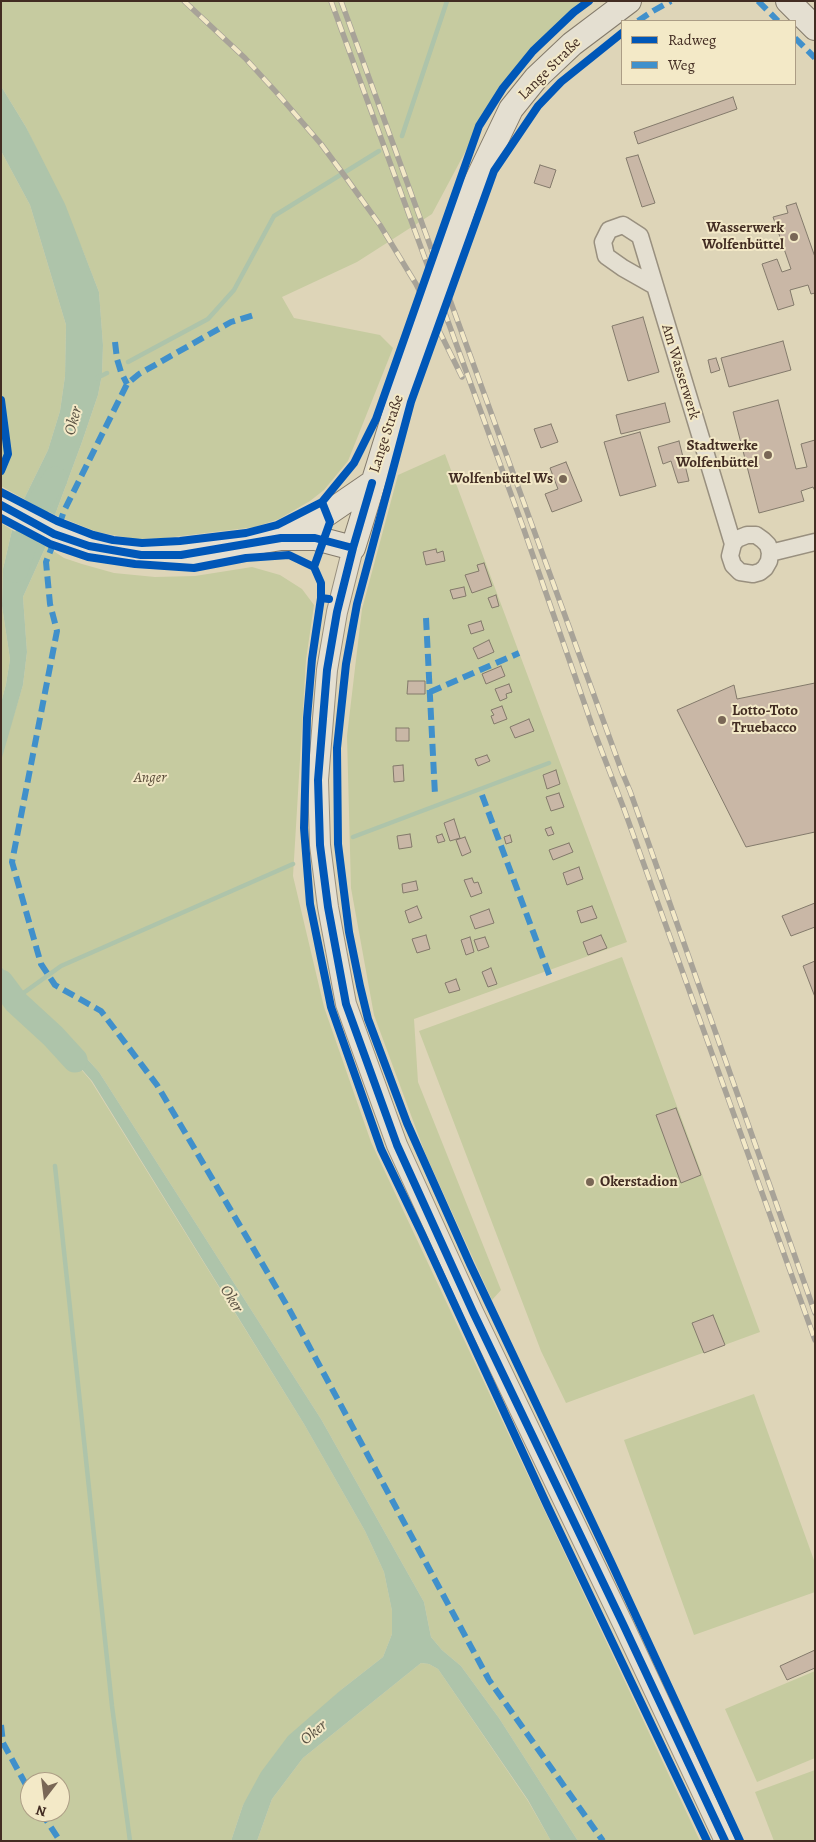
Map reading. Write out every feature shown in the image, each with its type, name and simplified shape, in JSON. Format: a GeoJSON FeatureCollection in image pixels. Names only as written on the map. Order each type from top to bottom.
{"type":"FeatureCollection","features":[{"type":"Feature","properties":{"kind":"main road","name":"Lange Straße"},"geometry":{"type":"LineString","coordinates":[[353,548],[404,383],[465,206],[511,109],[536,78],[572,44],[629,1]]}},
{"type":"Feature","properties":{"kind":"main road"},"geometry":{"type":"LineString","coordinates":[[788,1],[815,28]]}},
{"type":"Feature","properties":{"kind":"main road"},"geometry":{"type":"LineString","coordinates":[[280,538],[315,522],[372,483]]}},
{"type":"Feature","properties":{"kind":"main road"},"geometry":{"type":"LineString","coordinates":[[1,505],[54,534],[89,546],[141,555],[181,555],[280,538],[315,538],[353,548]]}},
{"type":"Feature","properties":{"kind":"street","name":"Am Wasserwerk"},"geometry":{"type":"LineString","coordinates":[[653,285],[733,544],[730,556],[733,565],[740,572],[753,574],[760,572],[769,561],[770,553]]}},
{"type":"Feature","properties":{"kind":"street"},"geometry":{"type":"LineString","coordinates":[[733,544],[737,539],[747,535],[756,535],[768,545],[770,553],[815,542]]}},
{"type":"Feature","properties":{"kind":"street","name":"Lange Straße"},"geometry":{"type":"LineString","coordinates":[[353,548],[337,612],[327,670],[318,780],[320,845],[328,907],[346,1004],[401,1154],[473,1312],[725,1841]]}},
{"type":"Feature","properties":{"kind":"green space"},"geometry":{"type":"Polygon","coordinates":[[[1,1],[589,1],[574,12],[533,51],[503,88],[479,126],[432,214],[357,262],[282,297],[294,318],[380,335],[393,348],[348,461],[324,490],[310,501],[279,519],[255,527],[165,538],[135,539],[97,532],[55,515],[98,395],[102,375],[103,345],[99,292],[83,251],[26,127],[1,86],[1,1]]]}},
{"type":"Feature","properties":{"kind":"green space"},"geometry":{"type":"Polygon","coordinates":[[[1,151],[30,205],[66,325],[65,376],[60,411],[48,450],[24,499],[1,486],[1,151]]]}},
{"type":"Feature","properties":{"kind":"green space"},"geometry":{"type":"Polygon","coordinates":[[[445,454],[627,942],[414,1019],[418,1082],[501,1290],[492,1300],[425,1153],[374,1015],[351,888],[347,736],[362,609],[398,475],[445,454]]]}},
{"type":"Feature","properties":{"kind":"green space"},"geometry":{"type":"Polygon","coordinates":[[[1,523],[12,530],[3,569],[2,606],[10,659],[1,703],[1,523]]]}},
{"type":"Feature","properties":{"kind":"green space","name":"Anger"},"geometry":{"type":"Polygon","coordinates":[[[46,546],[64,558],[114,573],[155,577],[195,576],[252,567],[280,575],[302,589],[314,605],[306,660],[293,876],[324,1007],[371,1142],[700,1841],[578,1841],[499,1718],[461,1666],[442,1650],[431,1637],[424,1602],[321,1419],[99,1072],[59,1028],[22,994],[1,966],[1,757],[23,685],[27,652],[23,597],[46,546]]]}},
{"type":"Feature","properties":{"kind":"green space","name":"Okerstadion"},"geometry":{"type":"Polygon","coordinates":[[[622,957],[760,1332],[566,1403],[541,1351],[419,1031],[622,957]]]}},
{"type":"Feature","properties":{"kind":"green space"},"geometry":{"type":"Polygon","coordinates":[[[1,980],[11,996],[49,1032],[91,1081],[304,1424],[365,1531],[384,1572],[392,1611],[392,1634],[383,1657],[342,1689],[243,1805],[231,1841],[1,1841],[1,980]]]}},
{"type":"Feature","properties":{"kind":"green space"},"geometry":{"type":"Polygon","coordinates":[[[754,1394],[815,1563],[815,1592],[694,1635],[624,1440],[754,1394]]]}},
{"type":"Feature","properties":{"kind":"green space"},"geometry":{"type":"Polygon","coordinates":[[[421,1663],[429,1664],[438,1669],[528,1801],[551,1841],[257,1841],[272,1799],[303,1758],[421,1663]]]}},
{"type":"Feature","properties":{"kind":"green space"},"geometry":{"type":"Polygon","coordinates":[[[815,1671],[815,1758],[757,1782],[725,1709],[815,1671]]]}},
{"type":"Feature","properties":{"kind":"green space"},"geometry":{"type":"Polygon","coordinates":[[[815,1770],[815,1841],[774,1841],[755,1792],[815,1770]]]}},
{"type":"Feature","properties":{"kind":"water"},"geometry":{"type":"Polygon","coordinates":[[[1,86],[26,127],[65,204],[99,292],[103,345],[102,375],[98,395],[55,515],[24,499],[48,450],[60,411],[65,376],[66,325],[30,205],[1,151],[1,86]]]}},
{"type":"Feature","properties":{"kind":"water"},"geometry":{"type":"Polygon","coordinates":[[[12,530],[46,546],[23,597],[27,652],[23,685],[1,761],[1,703],[10,659],[2,606],[3,569],[12,530]]]}},
{"type":"Feature","properties":{"kind":"water"},"geometry":{"type":"Polygon","coordinates":[[[1,966],[22,994],[59,1028],[99,1072],[321,1419],[424,1602],[431,1637],[442,1650],[461,1666],[499,1718],[578,1841],[551,1841],[528,1800],[438,1669],[429,1664],[421,1663],[303,1758],[272,1799],[257,1841],[231,1841],[243,1805],[261,1772],[288,1736],[342,1689],[383,1657],[392,1634],[392,1611],[384,1572],[365,1531],[304,1424],[92,1081],[49,1032],[11,996],[1,980],[1,966]]]}},
{"type":"Feature","properties":{"kind":"building"},"geometry":{"type":"Polygon","coordinates":[[[733,97],[737,109],[638,144],[634,132],[733,97]]]}},
{"type":"Feature","properties":{"kind":"building"},"geometry":{"type":"Polygon","coordinates":[[[638,155],[655,203],[642,207],[626,158],[638,155]]]}},
{"type":"Feature","properties":{"kind":"building"},"geometry":{"type":"Polygon","coordinates":[[[540,165],[556,170],[550,188],[534,183],[540,165]]]}},
{"type":"Feature","properties":{"kind":"building","name":"Wasserwerk Wolfenbüttel"},"geometry":{"type":"Polygon","coordinates":[[[796,203],[815,257],[815,293],[811,294],[808,285],[790,290],[794,305],[778,310],[762,264],[777,259],[782,272],[791,269],[773,217],[788,213],[786,206],[796,203]]]}},
{"type":"Feature","properties":{"kind":"building"},"geometry":{"type":"Polygon","coordinates":[[[643,317],[659,372],[628,381],[612,326],[643,317]]]}},
{"type":"Feature","properties":{"kind":"building"},"geometry":{"type":"Polygon","coordinates":[[[783,341],[791,370],[729,387],[721,358],[783,341]]]}},
{"type":"Feature","properties":{"kind":"building"},"geometry":{"type":"Polygon","coordinates":[[[716,358],[720,370],[711,373],[708,360],[716,358]]]}},
{"type":"Feature","properties":{"kind":"building","name":"Stadtwerke Wolfenbüttel"},"geometry":{"type":"Polygon","coordinates":[[[778,400],[796,469],[807,467],[801,444],[815,440],[815,491],[813,487],[801,491],[804,501],[759,513],[733,412],[778,400]]]}},
{"type":"Feature","properties":{"kind":"building"},"geometry":{"type":"Polygon","coordinates":[[[665,403],[670,422],[621,434],[616,415],[665,403]]]}},
{"type":"Feature","properties":{"kind":"building"},"geometry":{"type":"Polygon","coordinates":[[[551,424],[558,442],[541,448],[534,429],[551,424]]]}},
{"type":"Feature","properties":{"kind":"building"},"geometry":{"type":"Polygon","coordinates":[[[640,432],[656,486],[620,496],[604,442],[640,432]]]}},
{"type":"Feature","properties":{"kind":"building"},"geometry":{"type":"Polygon","coordinates":[[[679,441],[689,481],[678,483],[671,461],[663,464],[658,447],[679,441]]]}},
{"type":"Feature","properties":{"kind":"building","name":"Wolfenbüttel Ws"},"geometry":{"type":"Polygon","coordinates":[[[566,462],[582,501],[552,512],[545,494],[558,489],[550,468],[566,462]]]}},
{"type":"Feature","properties":{"kind":"building"},"geometry":{"type":"Polygon","coordinates":[[[436,549],[437,553],[443,551],[445,561],[426,565],[423,552],[436,549]]]}},
{"type":"Feature","properties":{"kind":"building"},"geometry":{"type":"Polygon","coordinates":[[[484,563],[492,586],[472,593],[465,575],[479,571],[477,565],[484,563]]]}},
{"type":"Feature","properties":{"kind":"building"},"geometry":{"type":"Polygon","coordinates":[[[464,587],[466,596],[453,599],[450,590],[464,587]]]}},
{"type":"Feature","properties":{"kind":"building"},"geometry":{"type":"Polygon","coordinates":[[[496,595],[499,606],[492,608],[488,598],[496,595]]]}},
{"type":"Feature","properties":{"kind":"building"},"geometry":{"type":"Polygon","coordinates":[[[481,621],[484,630],[471,634],[468,625],[481,621]]]}},
{"type":"Feature","properties":{"kind":"building"},"geometry":{"type":"Polygon","coordinates":[[[489,640],[494,652],[478,659],[473,648],[489,640]]]}},
{"type":"Feature","properties":{"kind":"building"},"geometry":{"type":"Polygon","coordinates":[[[501,666],[505,676],[486,684],[482,674],[501,666]]]}},
{"type":"Feature","properties":{"kind":"building"},"geometry":{"type":"Polygon","coordinates":[[[408,681],[425,681],[425,694],[407,694],[408,681]]]}},
{"type":"Feature","properties":{"kind":"building"},"geometry":{"type":"Polygon","coordinates":[[[815,683],[815,832],[746,847],[677,710],[734,685],[737,699],[815,683]]]}},
{"type":"Feature","properties":{"kind":"building"},"geometry":{"type":"Polygon","coordinates":[[[509,684],[512,692],[506,694],[507,698],[500,701],[495,689],[509,684]]]}},
{"type":"Feature","properties":{"kind":"building"},"geometry":{"type":"Polygon","coordinates":[[[502,706],[507,719],[494,724],[491,716],[494,715],[491,710],[502,706]]]}},
{"type":"Feature","properties":{"kind":"building"},"geometry":{"type":"Polygon","coordinates":[[[529,719],[534,731],[515,738],[510,727],[529,719]]]}},
{"type":"Feature","properties":{"kind":"building"},"geometry":{"type":"Polygon","coordinates":[[[396,728],[409,728],[409,741],[396,741],[396,728]]]}},
{"type":"Feature","properties":{"kind":"building"},"geometry":{"type":"Polygon","coordinates":[[[487,755],[490,761],[478,766],[475,759],[487,755]]]}},
{"type":"Feature","properties":{"kind":"building"},"geometry":{"type":"Polygon","coordinates":[[[403,765],[404,781],[394,782],[393,766],[403,765]]]}},
{"type":"Feature","properties":{"kind":"building"},"geometry":{"type":"Polygon","coordinates":[[[556,770],[560,784],[547,789],[543,775],[556,770]]]}},
{"type":"Feature","properties":{"kind":"building"},"geometry":{"type":"Polygon","coordinates":[[[559,793],[564,807],[551,811],[546,797],[559,793]]]}},
{"type":"Feature","properties":{"kind":"building"},"geometry":{"type":"Polygon","coordinates":[[[454,819],[460,838],[450,841],[444,823],[454,819]]]}},
{"type":"Feature","properties":{"kind":"building"},"geometry":{"type":"Polygon","coordinates":[[[551,827],[554,834],[548,836],[545,829],[551,827]]]}},
{"type":"Feature","properties":{"kind":"building"},"geometry":{"type":"Polygon","coordinates":[[[410,834],[412,847],[399,849],[397,836],[410,834]]]}},
{"type":"Feature","properties":{"kind":"building"},"geometry":{"type":"Polygon","coordinates":[[[442,834],[445,841],[438,843],[436,836],[442,834]]]}},
{"type":"Feature","properties":{"kind":"building"},"geometry":{"type":"Polygon","coordinates":[[[510,835],[512,842],[506,844],[504,837],[510,835]]]}},
{"type":"Feature","properties":{"kind":"building"},"geometry":{"type":"Polygon","coordinates":[[[465,837],[471,852],[462,856],[456,840],[465,837]]]}},
{"type":"Feature","properties":{"kind":"building"},"geometry":{"type":"Polygon","coordinates":[[[569,843],[573,852],[553,860],[549,850],[569,843]]]}},
{"type":"Feature","properties":{"kind":"building"},"geometry":{"type":"Polygon","coordinates":[[[579,867],[583,879],[567,885],[563,873],[579,867]]]}},
{"type":"Feature","properties":{"kind":"building"},"geometry":{"type":"Polygon","coordinates":[[[472,878],[474,883],[478,882],[482,893],[471,897],[464,880],[472,878]]]}},
{"type":"Feature","properties":{"kind":"building"},"geometry":{"type":"Polygon","coordinates":[[[416,881],[418,890],[403,893],[402,884],[416,881]]]}},
{"type":"Feature","properties":{"kind":"building"},"geometry":{"type":"Polygon","coordinates":[[[815,903],[815,927],[791,936],[782,916],[815,903]]]}},
{"type":"Feature","properties":{"kind":"building"},"geometry":{"type":"Polygon","coordinates":[[[417,906],[422,918],[409,923],[405,911],[417,906]]]}},
{"type":"Feature","properties":{"kind":"building"},"geometry":{"type":"Polygon","coordinates":[[[592,906],[597,918],[581,923],[577,911],[592,906]]]}},
{"type":"Feature","properties":{"kind":"building"},"geometry":{"type":"Polygon","coordinates":[[[489,909],[494,923],[475,929],[470,916],[489,909]]]}},
{"type":"Feature","properties":{"kind":"building"},"geometry":{"type":"Polygon","coordinates":[[[426,935],[430,949],[417,953],[412,939],[426,935]]]}},
{"type":"Feature","properties":{"kind":"building"},"geometry":{"type":"Polygon","coordinates":[[[601,935],[607,948],[588,955],[583,942],[601,935]]]}},
{"type":"Feature","properties":{"kind":"building"},"geometry":{"type":"Polygon","coordinates":[[[470,937],[474,952],[466,955],[461,940],[470,937]]]}},
{"type":"Feature","properties":{"kind":"building"},"geometry":{"type":"Polygon","coordinates":[[[485,937],[489,947],[478,951],[474,940],[485,937]]]}},
{"type":"Feature","properties":{"kind":"building"},"geometry":{"type":"Polygon","coordinates":[[[815,961],[815,997],[803,966],[815,961]]]}},
{"type":"Feature","properties":{"kind":"building"},"geometry":{"type":"Polygon","coordinates":[[[491,968],[497,984],[488,987],[482,972],[491,968]]]}},
{"type":"Feature","properties":{"kind":"building"},"geometry":{"type":"Polygon","coordinates":[[[456,979],[460,990],[449,993],[445,983],[456,979]]]}},
{"type":"Feature","properties":{"kind":"building"},"geometry":{"type":"Polygon","coordinates":[[[676,1108],[701,1175],[681,1183],[656,1115],[676,1108]]]}},
{"type":"Feature","properties":{"kind":"building"},"geometry":{"type":"Polygon","coordinates":[[[713,1315],[725,1345],[704,1353],[692,1323],[713,1315]]]}},
{"type":"Feature","properties":{"kind":"building"},"geometry":{"type":"Polygon","coordinates":[[[815,1650],[815,1668],[787,1680],[780,1666],[815,1650]]]}},
{"type":"Feature","properties":{"kind":"waterway"},"geometry":{"type":"LineString","coordinates":[[402,136],[447,1]]}},
{"type":"Feature","properties":{"kind":"waterway"},"geometry":{"type":"LineString","coordinates":[[128,362],[208,319],[234,290],[274,216],[379,151]]}},
{"type":"Feature","properties":{"kind":"waterway"},"geometry":{"type":"LineString","coordinates":[[97,378],[107,373]]}},
{"type":"Feature","properties":{"kind":"waterway","name":"Oker"},"geometry":{"type":"LineString","coordinates":[[16,570],[37,506],[55,479]]}},
{"type":"Feature","properties":{"kind":"waterway"},"geometry":{"type":"LineString","coordinates":[[353,837],[549,763]]}},
{"type":"Feature","properties":{"kind":"waterway"},"geometry":{"type":"LineString","coordinates":[[16,1002],[22,994],[61,966],[293,864]]}},
{"type":"Feature","properties":{"kind":"waterway","name":"Oker"},"geometry":{"type":"LineString","coordinates":[[1,982],[16,1002],[53,1036],[75,1060]]}},
{"type":"Feature","properties":{"kind":"waterway"},"geometry":{"type":"LineString","coordinates":[[55,1166],[112,1706],[130,1841]]}},
{"type":"Feature","properties":{"kind":"railway"},"geometry":{"type":"LineString","coordinates":[[184,1],[245,58],[321,144],[347,179],[380,225],[416,284],[462,377]]}},
{"type":"Feature","properties":{"kind":"railway"},"geometry":{"type":"LineString","coordinates":[[331,1],[523,527],[594,731],[624,809],[815,1340]]}},
{"type":"Feature","properties":{"kind":"railway"},"geometry":{"type":"LineString","coordinates":[[341,1],[630,791],[815,1313]]}},
{"type":"Feature","properties":{"kind":"marked path"},"geometry":{"type":"LineString","coordinates":[[640,20],[671,1]]}},
{"type":"Feature","properties":{"kind":"marked path"},"geometry":{"type":"LineString","coordinates":[[758,1],[777,20]]}},
{"type":"Feature","properties":{"kind":"marked path"},"geometry":{"type":"LineString","coordinates":[[796,39],[815,58]]}},
{"type":"Feature","properties":{"kind":"marked path"},"geometry":{"type":"LineString","coordinates":[[59,525],[64,511],[127,384],[139,374],[231,322],[257,314]]}},
{"type":"Feature","properties":{"kind":"marked path"},"geometry":{"type":"LineString","coordinates":[[115,342],[117,359],[127,384]]}},
{"type":"Feature","properties":{"kind":"marked path"},"geometry":{"type":"LineString","coordinates":[[54,542],[46,562],[50,604],[57,631],[12,862],[41,964],[55,985],[101,1011],[157,1085],[289,1309],[489,1680],[603,1841]]}},
{"type":"Feature","properties":{"kind":"marked path"},"geometry":{"type":"LineString","coordinates":[[426,618],[435,795]]}},
{"type":"Feature","properties":{"kind":"marked path"},"geometry":{"type":"LineString","coordinates":[[430,692],[519,653]]}},
{"type":"Feature","properties":{"kind":"marked path"},"geometry":{"type":"LineString","coordinates":[[482,795],[550,977]]}},
{"type":"Feature","properties":{"kind":"marked path"},"geometry":{"type":"LineString","coordinates":[[1,1725],[3,1743],[20,1774]]}},
{"type":"Feature","properties":{"kind":"marked path"},"geometry":{"type":"LineString","coordinates":[[48,1822],[60,1841]]}},
{"type":"Feature","properties":{"kind":"cycle path"},"geometry":{"type":"LineString","coordinates":[[1,492],[57,521],[93,535],[113,540],[142,543],[180,541],[246,533],[277,525],[322,502],[354,463],[376,419],[479,126],[503,88],[533,51],[574,12],[589,1]]}},
{"type":"Feature","properties":{"kind":"cycle path"},"geometry":{"type":"LineString","coordinates":[[621,34],[561,82],[538,106],[494,171],[411,402],[357,604],[346,664],[337,748],[338,844],[349,932],[368,1019],[407,1123],[470,1264],[740,1841]]}},
{"type":"Feature","properties":{"kind":"cycle path"},"geometry":{"type":"LineString","coordinates":[[1,400],[8,454],[1,471]]}},
{"type":"Feature","properties":{"kind":"cycle path"},"geometry":{"type":"LineString","coordinates":[[372,483],[337,612],[327,670],[318,780],[320,845],[328,907],[346,1004],[397,1145],[473,1312],[725,1841]]}},
{"type":"Feature","properties":{"kind":"cycle path"},"geometry":{"type":"LineString","coordinates":[[322,502],[330,522],[314,567],[321,583],[321,598],[329,599]]}},
{"type":"Feature","properties":{"kind":"cycle path"},"geometry":{"type":"LineString","coordinates":[[1,505],[54,534],[89,546],[141,555],[181,555],[281,538],[315,538],[353,548]]}},
{"type":"Feature","properties":{"kind":"cycle path"},"geometry":{"type":"LineString","coordinates":[[1,518],[50,544],[88,557],[135,564],[194,568],[246,558],[289,555],[314,567]]}},
{"type":"Feature","properties":{"kind":"cycle path"},"geometry":{"type":"LineString","coordinates":[[321,598],[312,659],[307,718],[304,828],[310,904],[331,1007],[381,1149],[547,1505],[707,1841]]}},
{"type":"Feature","properties":{"kind":"place","name":"Wasserwerk Wolfenbüttel"},"geometry":{"type":"Point","coordinates":[794,237]}},
{"type":"Feature","properties":{"kind":"place","name":"Stadtwerke Wolfenbüttel"},"geometry":{"type":"Point","coordinates":[768,455]}},
{"type":"Feature","properties":{"kind":"place","name":"Wolfenbüttel Ws"},"geometry":{"type":"Point","coordinates":[563,479]}},
{"type":"Feature","properties":{"kind":"place","name":"Lotto-Toto Truebacco"},"geometry":{"type":"Point","coordinates":[722,720]}},
{"type":"Feature","properties":{"kind":"place","name":"Okerstadion"},"geometry":{"type":"Point","coordinates":[590,1182]}}]}
